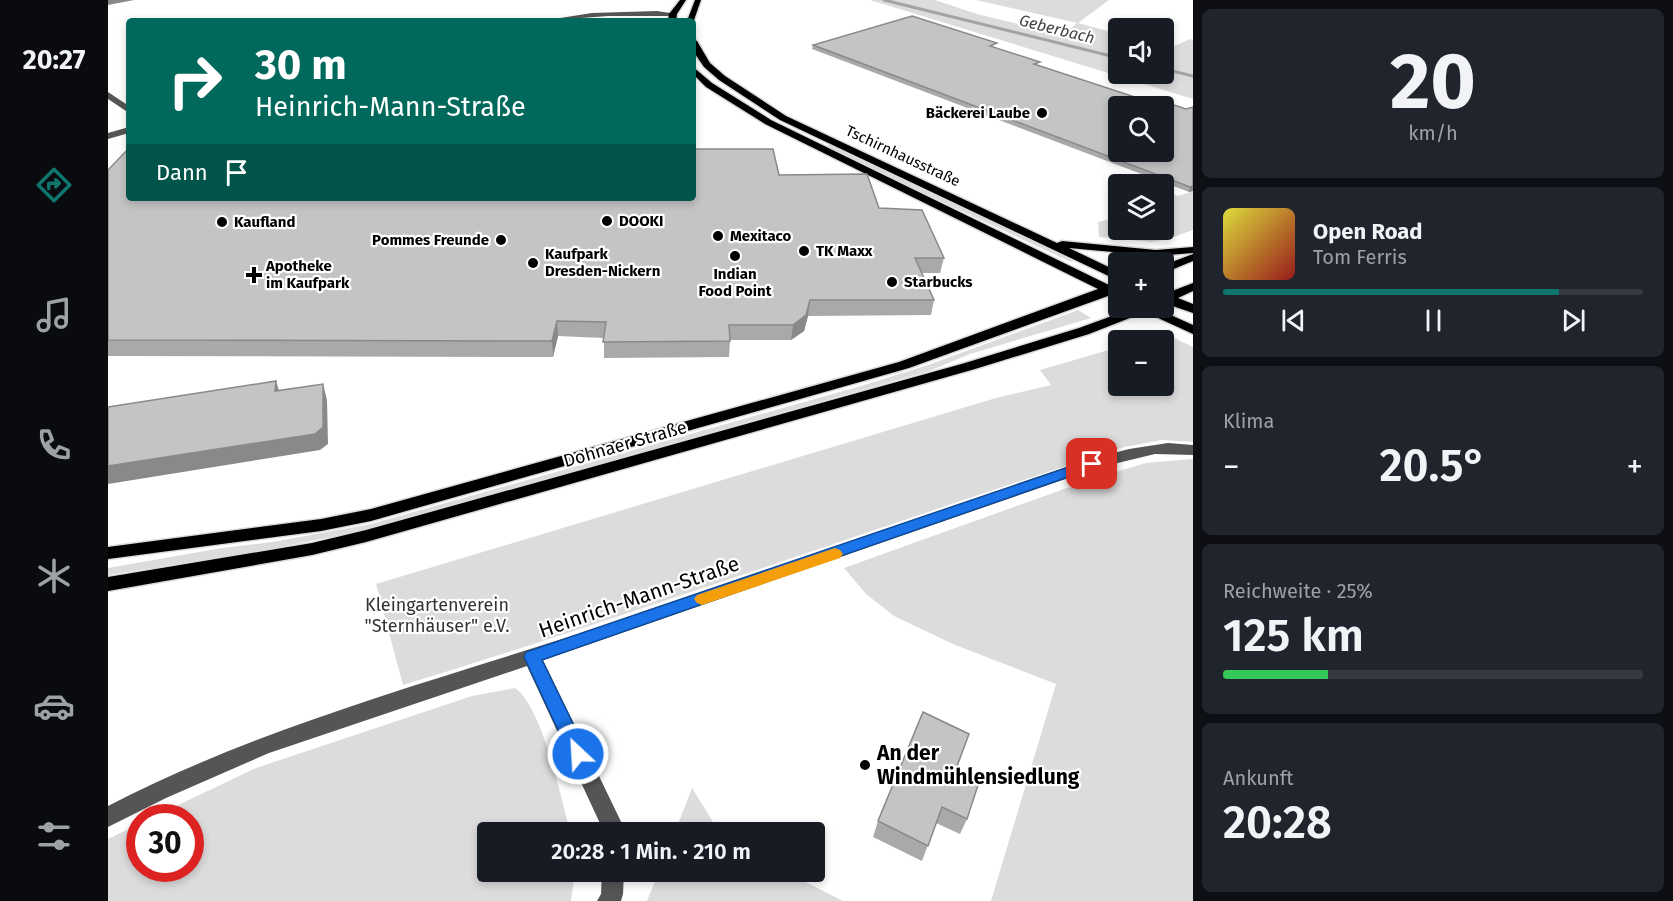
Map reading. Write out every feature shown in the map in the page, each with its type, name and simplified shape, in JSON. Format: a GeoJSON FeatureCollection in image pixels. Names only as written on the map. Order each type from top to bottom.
{"type":"FeatureCollection","features":[{"type":"Feature","properties":{"kind":"main road"},"geometry":{"type":"LineString","coordinates":[[672,18],[683,0]]}},
{"type":"Feature","properties":{"kind":"main road"},"geometry":{"type":"LineString","coordinates":[[692,18],[698,0]]}},
{"type":"Feature","properties":{"kind":"main road","name":"Tschirnhausstraße"},"geometry":{"type":"LineString","coordinates":[[696,49],[707,65],[722,78],[783,118],[1108,271]]}},
{"type":"Feature","properties":{"kind":"main road","name":"Tschirnhausstraße"},"geometry":{"type":"LineString","coordinates":[[696,72],[709,85],[768,122],[1108,286]]}},
{"type":"Feature","properties":{"kind":"main road"},"geometry":{"type":"LineString","coordinates":[[1048,243],[1156,253],[1193,250]]}},
{"type":"Feature","properties":{"kind":"main road"},"geometry":{"type":"LineString","coordinates":[[1174,265],[1193,256]]}},
{"type":"Feature","properties":{"kind":"main road"},"geometry":{"type":"LineString","coordinates":[[1174,293],[1193,286]]}},
{"type":"Feature","properties":{"kind":"main road","name":"Dohnaer Straße"},"geometry":{"type":"LineString","coordinates":[[108,553],[321,525],[371,515],[903,366],[1108,293]]}},
{"type":"Feature","properties":{"kind":"main road"},"geometry":{"type":"LineString","coordinates":[[1174,301],[1193,309]]}},
{"type":"Feature","properties":{"kind":"main road","name":"Dohnaer Straße"},"geometry":{"type":"LineString","coordinates":[[108,584],[301,551],[366,536],[970,366],[1118,318]]}},
{"type":"Feature","properties":{"kind":"main road"},"geometry":{"type":"LineString","coordinates":[[1167,318],[1193,330]]}},
{"type":"Feature","properties":{"kind":"street"},"geometry":{"type":"LineString","coordinates":[[559,18],[607,14],[672,18]]}},
{"type":"Feature","properties":{"kind":"street"},"geometry":{"type":"LineString","coordinates":[[620,18],[672,18]]}},
{"type":"Feature","properties":{"kind":"street"},"geometry":{"type":"LineString","coordinates":[[108,95],[126,108]]}},
{"type":"Feature","properties":{"kind":"street"},"geometry":{"type":"LineString","coordinates":[[108,136],[126,131]]}},
{"type":"Feature","properties":{"kind":"street","name":"Heinrich-Mann-Straße"},"geometry":{"type":"LineString","coordinates":[[108,817],[136,801],[281,738],[532,657],[1092,464],[1137,451],[1182,448],[1193,450]]}},
{"type":"Feature","properties":{"kind":"street"},"geometry":{"type":"LineString","coordinates":[[532,657],[610,822]]}},
{"type":"Feature","properties":{"kind":"street"},"geometry":{"type":"LineString","coordinates":[[609,901],[613,882]]}},
{"type":"Feature","properties":{"kind":"green space"},"geometry":{"type":"Polygon","coordinates":[[[870,0],[935,0],[977,14],[1063,35],[1077,23],[976,0],[1109,0],[1078,23],[1108,31],[1108,73],[870,0]]]}},
{"type":"Feature","properties":{"kind":"green space"},"geometry":{"type":"Polygon","coordinates":[[[1190,39],[1193,40],[1193,99],[1144,84],[1174,84],[1174,46],[1190,39]]]}},
{"type":"Feature","properties":{"kind":"green space"},"geometry":{"type":"Polygon","coordinates":[[[832,144],[1074,260],[1071,262],[824,147],[832,144]]]}},
{"type":"Feature","properties":{"kind":"green space"},"geometry":{"type":"Polygon","coordinates":[[[1193,191],[1193,230],[1174,237],[1174,195],[1178,196],[1193,191]]]}},
{"type":"Feature","properties":{"kind":"green space"},"geometry":{"type":"Polygon","coordinates":[[[1108,220],[1108,238],[1099,237],[1098,222],[1108,220]]]}},
{"type":"Feature","properties":{"kind":"green space"},"geometry":{"type":"Polygon","coordinates":[[[1131,240],[1163,240],[1152,242],[1131,240]]]}},
{"type":"Feature","properties":{"kind":"green space"},"geometry":{"type":"Polygon","coordinates":[[[1078,310],[1091,318],[970,354],[929,371],[373,528],[267,550],[108,575],[108,568],[371,524],[861,386],[925,366],[1078,310]]]}},
{"type":"Feature","properties":{"kind":"green space","name":"Kleingartenverein \"Sternhäuser\" e.V."},"geometry":{"type":"Polygon","coordinates":[[[1174,338],[1193,347],[1193,442],[1162,440],[1124,447],[584,628],[403,685],[376,584],[996,398],[1051,385],[1040,370],[1108,350],[1108,396],[1174,396],[1174,338]]]}},
{"type":"Feature","properties":{"kind":"green space"},"geometry":{"type":"Polygon","coordinates":[[[1193,459],[1193,901],[991,901],[1056,684],[953,644],[894,616],[866,594],[844,568],[1089,480],[1146,463],[1193,459]]]}},
{"type":"Feature","properties":{"kind":"green space"},"geometry":{"type":"Polygon","coordinates":[[[515,688],[525,699],[534,714],[550,755],[567,822],[477,822],[477,882],[574,882],[571,901],[108,901],[108,839],[126,830],[126,882],[204,882],[204,804],[180,804],[256,768],[472,696],[515,688]]]}},
{"type":"Feature","properties":{"kind":"green space"},"geometry":{"type":"Polygon","coordinates":[[[692,788],[713,822],[679,822],[692,788]]]}},
{"type":"Feature","properties":{"kind":"green space"},"geometry":{"type":"Polygon","coordinates":[[[655,882],[806,882],[843,901],[647,901],[655,882]]]}},
{"type":"Feature","properties":{"kind":"building"},"geometry":{"type":"Polygon","coordinates":[[[912,16],[997,43],[990,46],[1040,62],[1034,64],[1132,96],[1108,96],[1108,156],[813,45],[912,16]]]}},
{"type":"Feature","properties":{"kind":"building"},"geometry":{"type":"Polygon","coordinates":[[[1174,105],[1186,109],[1193,107],[1193,186],[1174,181],[1174,174],[1155,174],[1124,162],[1174,162],[1174,105]]]}},
{"type":"Feature","properties":{"kind":"building","name":"Kaufpark Dresden-Nickern"},"geometry":{"type":"Polygon","coordinates":[[[696,149],[773,149],[779,175],[867,174],[879,208],[922,210],[944,258],[915,258],[934,300],[810,300],[806,315],[793,325],[729,325],[730,341],[603,342],[606,322],[557,321],[552,341],[108,340],[108,170],[126,151],[126,201],[696,201],[696,149]]]}},
{"type":"Feature","properties":{"kind":"building"},"geometry":{"type":"Polygon","coordinates":[[[276,381],[275,391],[323,384],[323,427],[315,434],[108,466],[108,407],[276,381]]]}},
{"type":"Feature","properties":{"kind":"building"},"geometry":{"type":"Polygon","coordinates":[[[923,712],[969,734],[956,769],[980,779],[967,819],[942,807],[928,846],[878,821],[923,712]]]}},
{"type":"Feature","properties":{"kind":"waterway","name":"Geberbach"},"geometry":{"type":"LineString","coordinates":[[884,0],[1108,55]]}},
{"type":"Feature","properties":{"kind":"waterway","name":"Geberbach"},"geometry":{"type":"LineString","coordinates":[[1174,71],[1193,76]]}},
{"type":"Feature","properties":{"kind":"slow traffic"},"geometry":{"type":"LineString","coordinates":[[702,599],[835,554]]}},
{"type":"Feature","properties":{"kind":"place","name":"Bäckerei Laube"},"geometry":{"type":"Point","coordinates":[1042,113]}},
{"type":"Feature","properties":{"kind":"place","name":"DOOKI"},"geometry":{"type":"Point","coordinates":[607,221]}},
{"type":"Feature","properties":{"kind":"place","name":"Kaufland"},"geometry":{"type":"Point","coordinates":[222,222]}},
{"type":"Feature","properties":{"kind":"place","name":"Mexitaco"},"geometry":{"type":"Point","coordinates":[718,236]}},
{"type":"Feature","properties":{"kind":"place","name":"Pommes Freunde"},"geometry":{"type":"Point","coordinates":[501,240]}},
{"type":"Feature","properties":{"kind":"place","name":"TK Maxx"},"geometry":{"type":"Point","coordinates":[804,251]}},
{"type":"Feature","properties":{"kind":"place","name":"Indian Food Point"},"geometry":{"type":"Point","coordinates":[735,256]}},
{"type":"Feature","properties":{"kind":"place","name":"Kaufpark Dresden-Nickern"},"geometry":{"type":"Point","coordinates":[533,263]}},
{"type":"Feature","properties":{"kind":"place","name":"Apotheke im Kaufpark"},"geometry":{"type":"Point","coordinates":[254,275]}},
{"type":"Feature","properties":{"kind":"place","name":"Starbucks"},"geometry":{"type":"Point","coordinates":[892,282]}},
{"type":"Feature","properties":{"kind":"place","name":"An der Windmühlensiedlung"},"geometry":{"type":"Point","coordinates":[865,765]}},
{"type":"Feature","properties":{"kind":"route"},"geometry":{"type":"LineString","coordinates":[[578,754],[532,657],[1092,464]]}}]}
